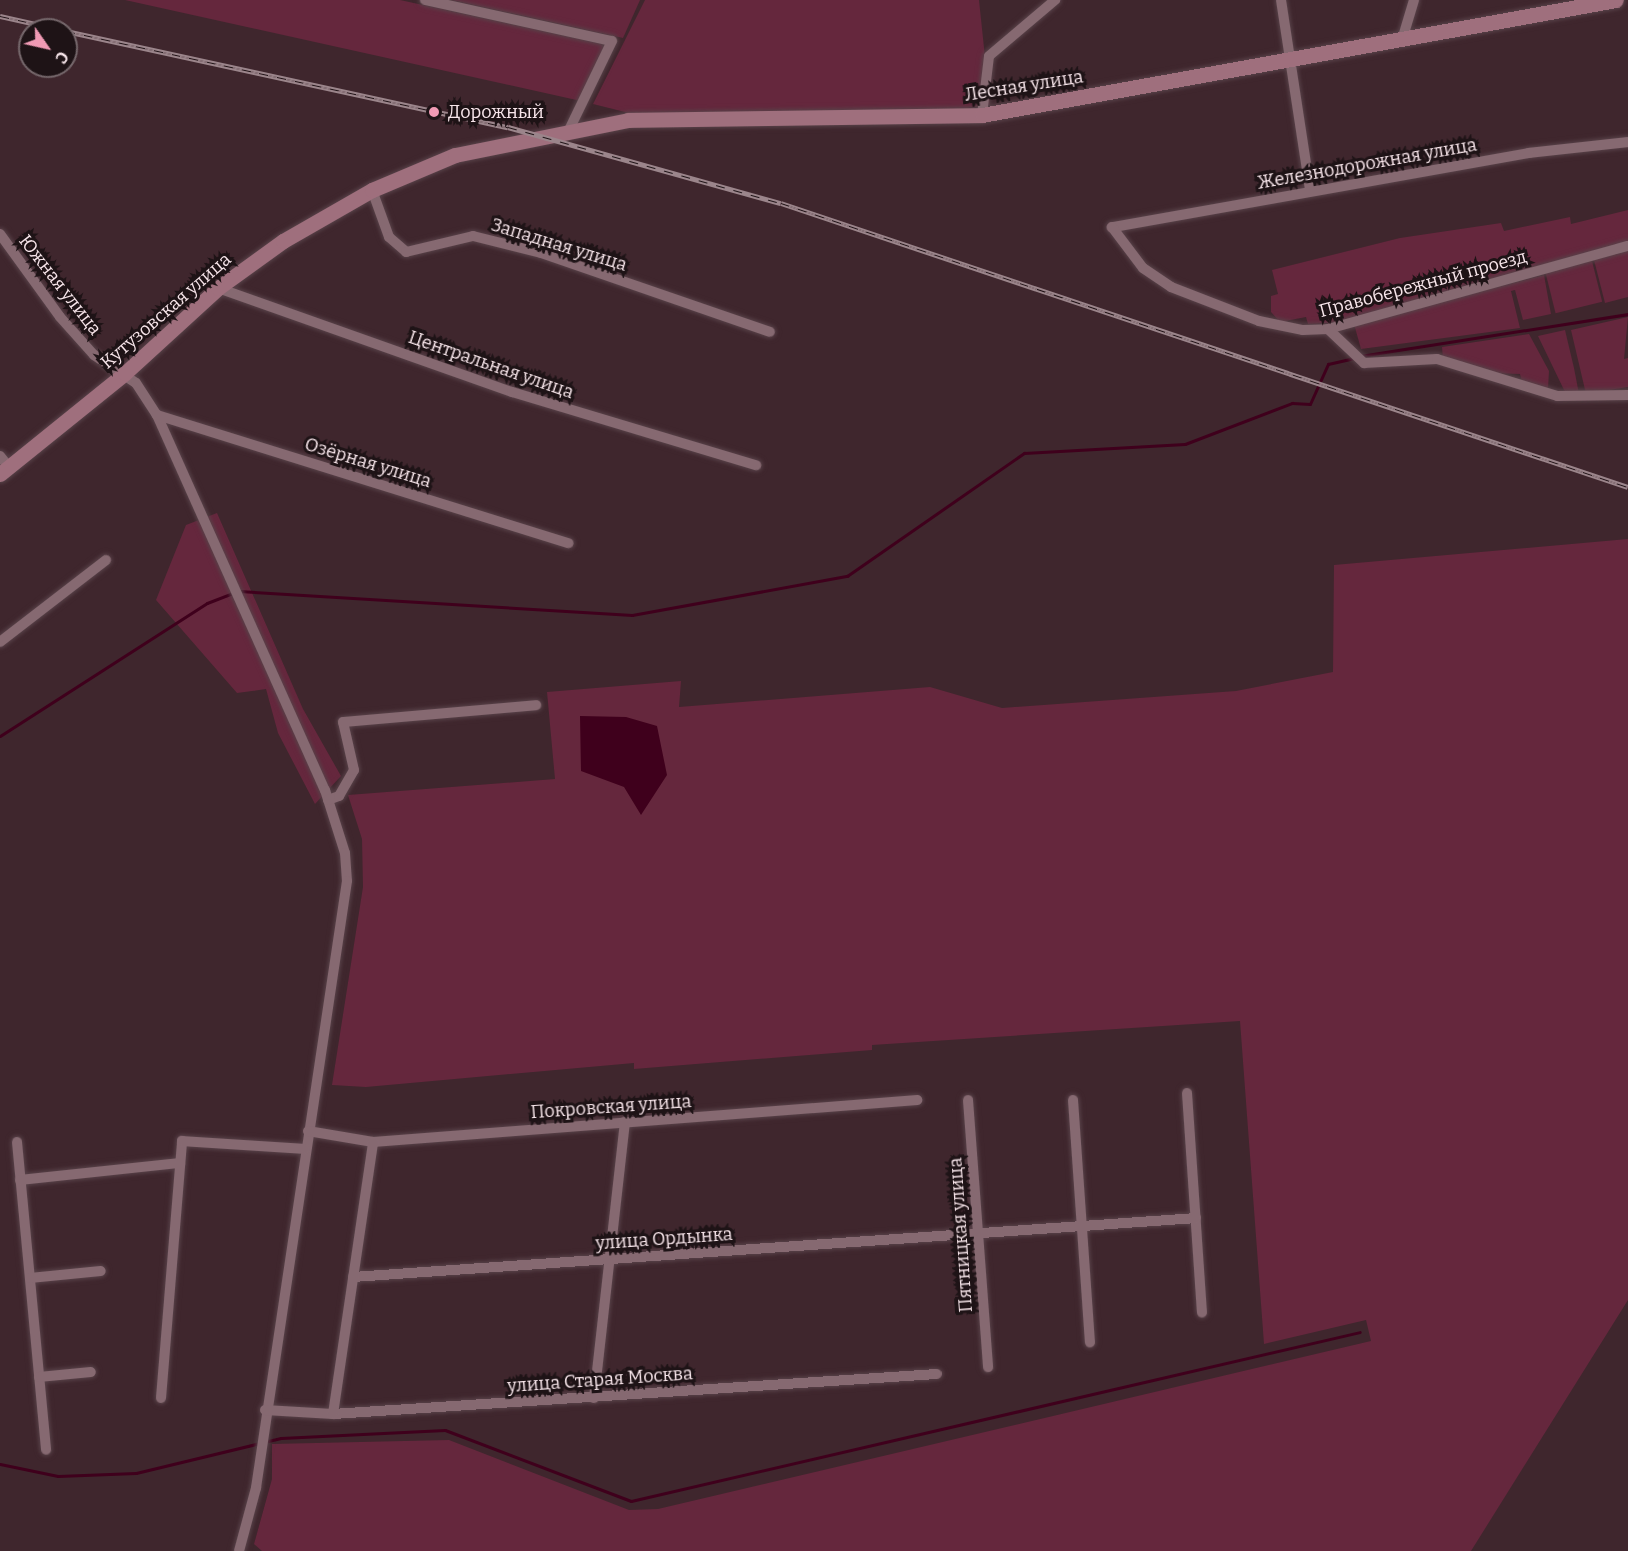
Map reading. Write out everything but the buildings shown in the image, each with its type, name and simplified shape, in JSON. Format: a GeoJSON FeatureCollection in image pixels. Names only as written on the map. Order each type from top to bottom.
{"type":"FeatureCollection","features":[{"type":"Feature","properties":{"kind":"street"},"geometry":{"type":"LineString","coordinates":[[425,0],[612,41],[570,128]]}},
{"type":"Feature","properties":{"kind":"street"},"geometry":{"type":"LineString","coordinates":[[982,116],[989,56],[1055,0]]}},
{"type":"Feature","properties":{"kind":"street"},"geometry":{"type":"LineString","coordinates":[[1281,0],[1284,43],[1291,58],[1310,189]]}},
{"type":"Feature","properties":{"kind":"street"},"geometry":{"type":"LineString","coordinates":[[1402,40],[1414,0]]}},
{"type":"Feature","properties":{"kind":"street","name":"Лесная улица"},"geometry":{"type":"LineString","coordinates":[[402,178],[455,155],[570,128],[628,120],[982,116],[1616,0]]}},
{"type":"Feature","properties":{"kind":"street","name":"Железнодорожная улица"},"geometry":{"type":"LineString","coordinates":[[1112,227],[1310,189],[1628,142]]}},
{"type":"Feature","properties":{"kind":"street","name":"Кутузовская улица"},"geometry":{"type":"LineString","coordinates":[[3,466],[125,373],[218,288],[283,241],[372,190],[402,178]]}},
{"type":"Feature","properties":{"kind":"street","name":"Западная улица"},"geometry":{"type":"LineString","coordinates":[[372,190],[389,237],[406,252],[473,236],[541,253],[770,332]]}},
{"type":"Feature","properties":{"kind":"street","name":"Правобережный проезд"},"geometry":{"type":"LineString","coordinates":[[1112,227],[1143,268],[1171,287],[1259,321],[1328,329],[1628,246]]}},
{"type":"Feature","properties":{"kind":"street","name":"Южная улица"},"geometry":{"type":"LineString","coordinates":[[0,234],[60,317],[94,355],[125,373]]}},
{"type":"Feature","properties":{"kind":"street","name":"Центральная улица"},"geometry":{"type":"LineString","coordinates":[[218,288],[512,392],[756,465]]}},
{"type":"Feature","properties":{"kind":"street"},"geometry":{"type":"LineString","coordinates":[[1328,329],[1361,360],[1437,359],[1557,396],[1628,395]]}},
{"type":"Feature","properties":{"kind":"street"},"geometry":{"type":"LineString","coordinates":[[125,373],[157,415],[328,800],[345,853],[347,882],[265,1410],[256,1488],[239,1551]]}},
{"type":"Feature","properties":{"kind":"street","name":"Озёрная улица"},"geometry":{"type":"LineString","coordinates":[[157,415],[569,543]]}},
{"type":"Feature","properties":{"kind":"street"},"geometry":{"type":"LineString","coordinates":[[1,639],[106,560]]}},
{"type":"Feature","properties":{"kind":"street"},"geometry":{"type":"LineString","coordinates":[[328,800],[339,796],[354,770],[343,722],[536,705]]}},
{"type":"Feature","properties":{"kind":"street"},"geometry":{"type":"LineString","coordinates":[[1186,1092],[1202,1312]]}},
{"type":"Feature","properties":{"kind":"street","name":"Покровская улица"},"geometry":{"type":"LineString","coordinates":[[308,1131],[373,1142],[917,1100]]}},
{"type":"Feature","properties":{"kind":"street","name":"Пятницкая улица"},"geometry":{"type":"LineString","coordinates":[[969,1100],[988,1367]]}},
{"type":"Feature","properties":{"kind":"street"},"geometry":{"type":"LineString","coordinates":[[1073,1100],[1090,1342]]}},
{"type":"Feature","properties":{"kind":"street"},"geometry":{"type":"LineString","coordinates":[[594,1398],[625,1122]]}},
{"type":"Feature","properties":{"kind":"street"},"geometry":{"type":"LineString","coordinates":[[161,1398],[182,1141],[305,1149]]}},
{"type":"Feature","properties":{"kind":"street"},"geometry":{"type":"LineString","coordinates":[[17,1142],[46,1450]]}},
{"type":"Feature","properties":{"kind":"street"},"geometry":{"type":"LineString","coordinates":[[333,1414],[373,1142]]}},
{"type":"Feature","properties":{"kind":"street"},"geometry":{"type":"LineString","coordinates":[[20,1180],[180,1163]]}},
{"type":"Feature","properties":{"kind":"street","name":"улица Ордынка"},"geometry":{"type":"LineString","coordinates":[[353,1276],[1196,1218]]}},
{"type":"Feature","properties":{"kind":"street"},"geometry":{"type":"LineString","coordinates":[[30,1278],[101,1271]]}},
{"type":"Feature","properties":{"kind":"street"},"geometry":{"type":"LineString","coordinates":[[39,1377],[91,1372]]}},
{"type":"Feature","properties":{"kind":"street","name":"улица Старая Москва"},"geometry":{"type":"LineString","coordinates":[[265,1410],[333,1414],[938,1374]]}},
{"type":"Feature","properties":{"kind":"shaded area"},"geometry":{"type":"Polygon","coordinates":[[[125,0],[400,0],[606,45],[581,101],[125,0]]]}},
{"type":"Feature","properties":{"kind":"shaded area"},"geometry":{"type":"Polygon","coordinates":[[[451,0],[640,0],[623,38],[451,0]]]}},
{"type":"Feature","properties":{"kind":"shaded area"},"geometry":{"type":"Polygon","coordinates":[[[645,0],[979,0],[990,105],[897,117],[641,116],[593,104],[645,0]]]}},
{"type":"Feature","properties":{"kind":"shaded area"},"geometry":{"type":"Polygon","coordinates":[[[1628,210],[1628,241],[1598,250],[1331,323],[1308,324],[1306,317],[1280,322],[1271,312],[1271,296],[1278,294],[1272,270],[1400,238],[1501,223],[1504,231],[1570,217],[1571,224],[1628,210]]]}},
{"type":"Feature","properties":{"kind":"shaded area"},"geometry":{"type":"Polygon","coordinates":[[[1628,251],[1628,297],[1605,303],[1594,260],[1628,251]]]}},
{"type":"Feature","properties":{"kind":"shaded area"},"geometry":{"type":"Polygon","coordinates":[[[1592,261],[1602,302],[1556,313],[1545,273],[1592,261]]]}},
{"type":"Feature","properties":{"kind":"shaded area"},"geometry":{"type":"Polygon","coordinates":[[[1544,275],[1551,314],[1523,320],[1515,290],[1511,291],[1520,328],[1361,349],[1354,324],[1544,275]]]}},
{"type":"Feature","properties":{"kind":"shaded area"},"geometry":{"type":"Polygon","coordinates":[[[1628,317],[1624,359],[1628,358],[1628,387],[1586,394],[1571,330],[1628,317]]]}},
{"type":"Feature","properties":{"kind":"shaded area"},"geometry":{"type":"Polygon","coordinates":[[[1565,330],[1579,394],[1565,392],[1538,336],[1565,330]]]}},
{"type":"Feature","properties":{"kind":"shaded area"},"geometry":{"type":"Polygon","coordinates":[[[1529,334],[1549,371],[1548,389],[1522,382],[1520,374],[1488,373],[1443,359],[1442,347],[1529,334]]]}},
{"type":"Feature","properties":{"kind":"shaded area"},"geometry":{"type":"Polygon","coordinates":[[[217,513],[303,709],[341,776],[315,804],[278,733],[266,689],[237,693],[156,600],[186,525],[217,513]]]}},
{"type":"Feature","properties":{"kind":"shaded area"},"geometry":{"type":"Polygon","coordinates":[[[1628,539],[1628,1300],[1471,1551],[262,1551],[254,1544],[272,1479],[272,1444],[449,1440],[629,1510],[658,1509],[1371,1341],[1366,1320],[1264,1344],[1240,1021],[872,1045],[872,1050],[634,1069],[634,1063],[366,1087],[332,1085],[363,887],[362,839],[348,795],[555,779],[547,692],[681,681],[679,707],[930,687],[1002,708],[1236,691],[1333,672],[1334,565],[1628,539]]]}},
{"type":"Feature","properties":{"kind":"shaded area"},"geometry":{"type":"Polygon","coordinates":[[[580,716],[626,717],[657,726],[667,775],[641,815],[624,787],[581,771],[580,716]]]}},
{"type":"Feature","properties":{"kind":"waterway"},"geometry":{"type":"LineString","coordinates":[[1360,356],[1628,314]]}},
{"type":"Feature","properties":{"kind":"waterway"},"geometry":{"type":"LineString","coordinates":[[239,591],[632,615],[847,576],[1024,453],[1185,444],[1292,403],[1310,404],[1328,364],[1354,358]]}},
{"type":"Feature","properties":{"kind":"waterway"},"geometry":{"type":"LineString","coordinates":[[0,736],[207,603],[233,593]]}},
{"type":"Feature","properties":{"kind":"waterway"},"geometry":{"type":"LineString","coordinates":[[0,1464],[58,1476],[136,1473],[281,1438],[445,1430],[631,1501],[1360,1332]]}},
{"type":"Feature","properties":{"kind":"railway"},"geometry":{"type":"LineString","coordinates":[[0,16],[18,20]]}},
{"type":"Feature","properties":{"kind":"railway"},"geometry":{"type":"LineString","coordinates":[[78,34],[508,127],[781,203],[1628,487]]}},
{"type":"Feature","properties":{"kind":"place","name":"Дорожный"},"geometry":{"type":"Point","coordinates":[434,112]}}]}
